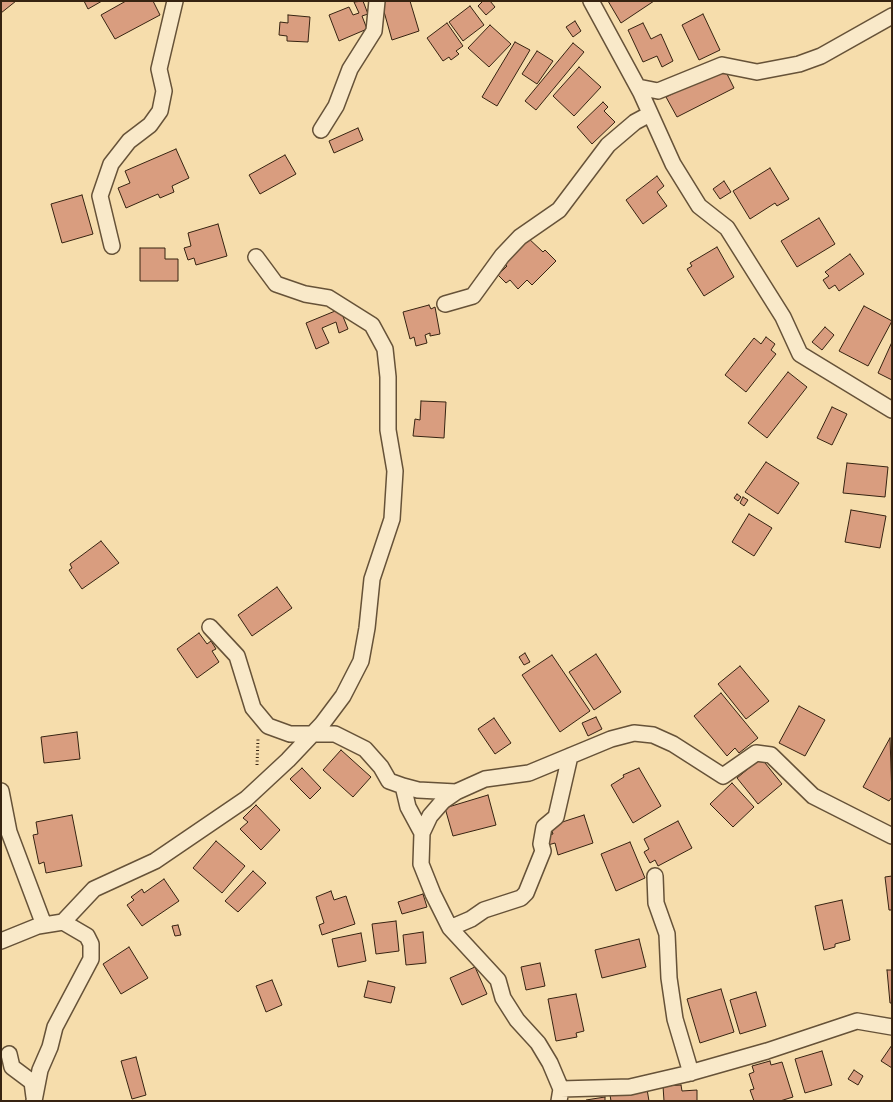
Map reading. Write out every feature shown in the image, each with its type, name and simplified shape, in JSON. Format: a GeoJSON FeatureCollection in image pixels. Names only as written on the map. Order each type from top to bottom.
{"type":"FeatureCollection","features":[{"type":"Feature","properties":{"kind":"street"},"geometry":{"type":"LineString","coordinates":[[112,246],[100,196],[111,164],[128,141],[150,124],[160,110],[164,91],[159,69],[175,1]]}},
{"type":"Feature","properties":{"kind":"street"},"geometry":{"type":"LineString","coordinates":[[321,130],[336,106],[350,69],[374,32],[376,1]]}},
{"type":"Feature","properties":{"kind":"street"},"geometry":{"type":"LineString","coordinates":[[591,1],[638,87],[673,164],[699,206],[728,228],[783,317],[800,354],[892,410]]}},
{"type":"Feature","properties":{"kind":"street"},"geometry":{"type":"LineString","coordinates":[[638,87],[658,91],[722,65],[756,72],[799,64],[821,56],[892,16]]}},
{"type":"Feature","properties":{"kind":"street"},"geometry":{"type":"LineString","coordinates":[[445,304],[473,296],[502,256],[520,237],[559,210],[608,145],[635,122],[650,114]]}},
{"type":"Feature","properties":{"kind":"street"},"geometry":{"type":"LineString","coordinates":[[1,941],[44,925],[63,922],[94,889],[155,861],[246,799],[312,734],[343,696],[361,661],[368,628],[372,579],[392,519],[395,471],[388,430],[388,376],[385,349],[372,325],[329,298],[306,294],[276,284],[256,257]]}},
{"type":"Feature","properties":{"kind":"street"},"geometry":{"type":"LineString","coordinates":[[210,627],[237,656],[252,708],[268,726],[290,734],[334,734],[366,749],[381,766],[389,781],[418,790],[456,792]]}},
{"type":"Feature","properties":{"kind":"street"},"geometry":{"type":"LineString","coordinates":[[891,1027],[857,1021],[767,1051],[690,1073],[630,1087],[560,1095],[550,1063],[538,1044],[517,1020],[503,998],[498,980],[450,928],[421,864],[422,833],[430,816],[442,801],[456,792],[485,779],[529,773],[611,739],[634,733],[653,735],[673,744],[723,776],[756,753],[771,755],[813,796],[892,836]]}},
{"type":"Feature","properties":{"kind":"street"},"geometry":{"type":"LineString","coordinates":[[450,928],[471,920],[484,910],[521,898],[526,893],[543,851],[541,844],[544,828],[556,817],[570,756]]}},
{"type":"Feature","properties":{"kind":"street"},"geometry":{"type":"LineString","coordinates":[[403,786],[408,807],[422,833]]}},
{"type":"Feature","properties":{"kind":"street"},"geometry":{"type":"LineString","coordinates":[[1,791],[9,832],[44,925]]}},
{"type":"Feature","properties":{"kind":"street"},"geometry":{"type":"LineString","coordinates":[[655,876],[656,903],[667,934],[669,978],[675,1019],[690,1073]]}},
{"type":"Feature","properties":{"kind":"street"},"geometry":{"type":"LineString","coordinates":[[34,1100],[40,1070],[50,1047],[55,1027],[91,959],[91,944],[87,936],[63,922]]}},
{"type":"Feature","properties":{"kind":"street"},"geometry":{"type":"LineString","coordinates":[[9,1054],[12,1067],[32,1082],[34,1100]]}},
{"type":"Feature","properties":{"kind":"path"},"geometry":{"type":"LineString","coordinates":[[257,712],[257,788]]}},
{"type":"Feature","properties":{"kind":"building"},"geometry":{"type":"Polygon","coordinates":[[[1,1],[16,1],[1,13],[1,1]]]}},
{"type":"Feature","properties":{"kind":"building"},"geometry":{"type":"Polygon","coordinates":[[[84,1],[102,1],[88,9],[84,1]]]}},
{"type":"Feature","properties":{"kind":"building"},"geometry":{"type":"Polygon","coordinates":[[[126,1],[153,1],[160,15],[115,39],[101,15],[126,1]]]}},
{"type":"Feature","properties":{"kind":"building"},"geometry":{"type":"Polygon","coordinates":[[[363,1],[368,14],[362,16],[367,29],[339,41],[329,15],[349,7],[353,15],[359,13],[354,2],[363,1]]]}},
{"type":"Feature","properties":{"kind":"building"},"geometry":{"type":"Polygon","coordinates":[[[381,1],[410,1],[419,31],[392,40],[381,1]]]}},
{"type":"Feature","properties":{"kind":"building"},"geometry":{"type":"Polygon","coordinates":[[[483,1],[490,1],[495,7],[486,15],[478,6],[483,1]]]}},
{"type":"Feature","properties":{"kind":"building"},"geometry":{"type":"Polygon","coordinates":[[[608,1],[654,1],[621,23],[608,1]]]}},
{"type":"Feature","properties":{"kind":"building"},"geometry":{"type":"Polygon","coordinates":[[[470,6],[484,25],[463,41],[449,22],[470,6]]]}},
{"type":"Feature","properties":{"kind":"building"},"geometry":{"type":"Polygon","coordinates":[[[703,14],[720,50],[699,60],[682,25],[703,14]]]}},
{"type":"Feature","properties":{"kind":"building"},"geometry":{"type":"Polygon","coordinates":[[[288,15],[310,17],[308,42],[287,41],[287,36],[279,35],[280,22],[288,23],[288,15]]]}},
{"type":"Feature","properties":{"kind":"building"},"geometry":{"type":"Polygon","coordinates":[[[575,21],[581,31],[573,37],[566,27],[575,21]]]}},
{"type":"Feature","properties":{"kind":"building"},"geometry":{"type":"Polygon","coordinates":[[[447,23],[463,46],[456,51],[459,54],[451,60],[449,57],[443,61],[427,38],[447,23]]]}},
{"type":"Feature","properties":{"kind":"building"},"geometry":{"type":"Polygon","coordinates":[[[643,23],[651,39],[661,34],[673,61],[662,67],[657,56],[643,62],[628,30],[643,23]]]}},
{"type":"Feature","properties":{"kind":"building"},"geometry":{"type":"Polygon","coordinates":[[[490,25],[511,44],[489,67],[468,48],[490,25]]]}},
{"type":"Feature","properties":{"kind":"building"},"geometry":{"type":"Polygon","coordinates":[[[515,42],[530,50],[497,106],[482,97],[515,42]]]}},
{"type":"Feature","properties":{"kind":"building"},"geometry":{"type":"Polygon","coordinates":[[[573,43],[584,52],[536,110],[525,101],[573,43]]]}},
{"type":"Feature","properties":{"kind":"building"},"geometry":{"type":"Polygon","coordinates":[[[537,51],[553,61],[537,84],[522,74],[537,51]]]}},
{"type":"Feature","properties":{"kind":"building"},"geometry":{"type":"Polygon","coordinates":[[[579,67],[601,87],[574,116],[553,96],[579,67]]]}},
{"type":"Feature","properties":{"kind":"building"},"geometry":{"type":"Polygon","coordinates":[[[724,68],[734,88],[677,117],[666,97],[724,68]]]}},
{"type":"Feature","properties":{"kind":"building"},"geometry":{"type":"Polygon","coordinates":[[[603,102],[608,107],[604,111],[615,122],[592,144],[577,127],[603,102]]]}},
{"type":"Feature","properties":{"kind":"building"},"geometry":{"type":"Polygon","coordinates":[[[358,128],[363,140],[334,153],[329,141],[358,128]]]}},
{"type":"Feature","properties":{"kind":"building"},"geometry":{"type":"Polygon","coordinates":[[[176,149],[189,178],[172,186],[174,192],[160,198],[158,194],[126,208],[118,188],[130,183],[125,171],[176,149]]]}},
{"type":"Feature","properties":{"kind":"building"},"geometry":{"type":"Polygon","coordinates":[[[285,155],[296,174],[260,194],[249,175],[285,155]]]}},
{"type":"Feature","properties":{"kind":"building"},"geometry":{"type":"Polygon","coordinates":[[[770,168],[789,199],[777,206],[775,203],[750,219],[733,191],[770,168]]]}},
{"type":"Feature","properties":{"kind":"building"},"geometry":{"type":"Polygon","coordinates":[[[657,176],[664,186],[657,192],[667,206],[643,224],[626,200],[657,176]]]}},
{"type":"Feature","properties":{"kind":"building"},"geometry":{"type":"Polygon","coordinates":[[[724,181],[731,192],[720,199],[713,189],[724,181]]]}},
{"type":"Feature","properties":{"kind":"building"},"geometry":{"type":"Polygon","coordinates":[[[82,195],[93,234],[62,243],[51,204],[82,195]]]}},
{"type":"Feature","properties":{"kind":"building"},"geometry":{"type":"Polygon","coordinates":[[[819,218],[835,244],[797,267],[781,241],[819,218]]]}},
{"type":"Feature","properties":{"kind":"building"},"geometry":{"type":"Polygon","coordinates":[[[218,224],[227,256],[196,265],[194,258],[188,260],[184,248],[191,246],[188,233],[218,224]]]}},
{"type":"Feature","properties":{"kind":"building"},"geometry":{"type":"Polygon","coordinates":[[[527,237],[556,261],[532,285],[527,280],[518,289],[510,280],[506,283],[498,275],[507,266],[502,262],[527,237]]]}},
{"type":"Feature","properties":{"kind":"building"},"geometry":{"type":"Polygon","coordinates":[[[717,247],[734,277],[704,296],[687,269],[692,266],[690,263],[717,247]]]}},
{"type":"Feature","properties":{"kind":"building"},"geometry":{"type":"Polygon","coordinates":[[[140,248],[165,248],[165,259],[178,259],[178,281],[140,281],[140,248]]]}},
{"type":"Feature","properties":{"kind":"building"},"geometry":{"type":"Polygon","coordinates":[[[850,254],[864,274],[839,291],[835,285],[829,289],[823,280],[829,276],[825,272],[850,254]]]}},
{"type":"Feature","properties":{"kind":"building"},"geometry":{"type":"Polygon","coordinates":[[[429,305],[431,309],[435,307],[440,334],[430,336],[430,333],[425,335],[427,343],[416,346],[414,337],[410,339],[403,312],[429,305]]]}},
{"type":"Feature","properties":{"kind":"building"},"geometry":{"type":"Polygon","coordinates":[[[864,306],[892,321],[868,366],[839,351],[864,306]]]}},
{"type":"Feature","properties":{"kind":"building"},"geometry":{"type":"Polygon","coordinates":[[[340,309],[348,329],[339,333],[336,322],[322,328],[329,343],[316,349],[306,323],[340,309]]]}},
{"type":"Feature","properties":{"kind":"building"},"geometry":{"type":"Polygon","coordinates":[[[825,327],[834,335],[822,350],[812,342],[825,327]]]}},
{"type":"Feature","properties":{"kind":"building"},"geometry":{"type":"Polygon","coordinates":[[[766,337],[775,344],[771,350],[776,354],[746,392],[725,375],[754,338],[761,344],[766,337]]]}},
{"type":"Feature","properties":{"kind":"building"},"geometry":{"type":"Polygon","coordinates":[[[892,342],[892,380],[878,373],[892,342]]]}},
{"type":"Feature","properties":{"kind":"building"},"geometry":{"type":"Polygon","coordinates":[[[788,372],[807,387],[767,438],[748,423],[788,372]]]}},
{"type":"Feature","properties":{"kind":"building"},"geometry":{"type":"Polygon","coordinates":[[[421,401],[446,402],[444,438],[413,436],[415,419],[420,420],[421,401]]]}},
{"type":"Feature","properties":{"kind":"building"},"geometry":{"type":"Polygon","coordinates":[[[832,407],[847,414],[832,445],[817,438],[832,407]]]}},
{"type":"Feature","properties":{"kind":"building"},"geometry":{"type":"Polygon","coordinates":[[[766,462],[799,483],[778,514],[745,492],[766,462]]]}},
{"type":"Feature","properties":{"kind":"building"},"geometry":{"type":"Polygon","coordinates":[[[847,463],[888,467],[885,497],[843,493],[847,463]]]}},
{"type":"Feature","properties":{"kind":"building"},"geometry":{"type":"Polygon","coordinates":[[[737,494],[741,497],[738,501],[734,498],[737,494]]]}},
{"type":"Feature","properties":{"kind":"building"},"geometry":{"type":"Polygon","coordinates":[[[743,497],[748,500],[744,506],[740,503],[743,497]]]}},
{"type":"Feature","properties":{"kind":"building"},"geometry":{"type":"Polygon","coordinates":[[[851,510],[886,516],[880,548],[845,542],[851,510]]]}},
{"type":"Feature","properties":{"kind":"building"},"geometry":{"type":"Polygon","coordinates":[[[749,514],[772,528],[754,556],[732,542],[749,514]]]}},
{"type":"Feature","properties":{"kind":"building"},"geometry":{"type":"Polygon","coordinates":[[[101,541],[119,563],[82,589],[69,570],[72,568],[70,564],[101,541]]]}},
{"type":"Feature","properties":{"kind":"building"},"geometry":{"type":"Polygon","coordinates":[[[277,587],[292,608],[252,636],[238,615],[277,587]]]}},
{"type":"Feature","properties":{"kind":"building"},"geometry":{"type":"Polygon","coordinates":[[[199,633],[207,644],[211,641],[216,649],[212,651],[219,662],[197,678],[177,649],[199,633]]]}},
{"type":"Feature","properties":{"kind":"building"},"geometry":{"type":"Polygon","coordinates":[[[525,653],[530,662],[524,665],[519,657],[525,653]]]}},
{"type":"Feature","properties":{"kind":"building"},"geometry":{"type":"Polygon","coordinates":[[[596,654],[621,692],[594,710],[569,672],[596,654]]]}},
{"type":"Feature","properties":{"kind":"building"},"geometry":{"type":"Polygon","coordinates":[[[552,655],[590,711],[560,732],[522,675],[552,655]]]}},
{"type":"Feature","properties":{"kind":"building"},"geometry":{"type":"Polygon","coordinates":[[[740,666],[769,701],[746,719],[718,684],[740,666]]]}},
{"type":"Feature","properties":{"kind":"building"},"geometry":{"type":"Polygon","coordinates":[[[721,693],[758,738],[739,753],[735,748],[727,756],[694,716],[721,693]]]}},
{"type":"Feature","properties":{"kind":"building"},"geometry":{"type":"Polygon","coordinates":[[[799,706],[825,720],[805,756],[779,743],[799,706]]]}},
{"type":"Feature","properties":{"kind":"building"},"geometry":{"type":"Polygon","coordinates":[[[596,717],[602,729],[588,736],[582,723],[596,717]]]}},
{"type":"Feature","properties":{"kind":"building"},"geometry":{"type":"Polygon","coordinates":[[[494,718],[511,743],[495,754],[478,729],[494,718]]]}},
{"type":"Feature","properties":{"kind":"building"},"geometry":{"type":"Polygon","coordinates":[[[77,732],[80,759],[44,763],[41,737],[77,732]]]}},
{"type":"Feature","properties":{"kind":"building"},"geometry":{"type":"Polygon","coordinates":[[[890,738],[892,797],[889,801],[863,787],[890,738]]]}},
{"type":"Feature","properties":{"kind":"building"},"geometry":{"type":"Polygon","coordinates":[[[341,750],[371,777],[353,797],[323,770],[341,750]]]}},
{"type":"Feature","properties":{"kind":"building"},"geometry":{"type":"Polygon","coordinates":[[[761,758],[782,784],[758,804],[737,778],[761,758]]]}},
{"type":"Feature","properties":{"kind":"building"},"geometry":{"type":"Polygon","coordinates":[[[302,768],[321,788],[310,799],[290,779],[302,768]]]}},
{"type":"Feature","properties":{"kind":"building"},"geometry":{"type":"Polygon","coordinates":[[[639,768],[661,806],[633,823],[611,785],[624,777],[623,775],[639,768]]]}},
{"type":"Feature","properties":{"kind":"building"},"geometry":{"type":"Polygon","coordinates":[[[732,783],[754,807],[733,827],[710,804],[732,783]]]}},
{"type":"Feature","properties":{"kind":"building"},"geometry":{"type":"Polygon","coordinates":[[[488,795],[496,825],[453,836],[445,808],[488,795]]]}},
{"type":"Feature","properties":{"kind":"building"},"geometry":{"type":"Polygon","coordinates":[[[256,805],[280,830],[261,850],[240,829],[248,822],[243,818],[256,805]]]}},
{"type":"Feature","properties":{"kind":"building"},"geometry":{"type":"Polygon","coordinates":[[[72,815],[82,866],[46,873],[44,862],[39,864],[33,835],[38,834],[36,822],[72,815]]]}},
{"type":"Feature","properties":{"kind":"building"},"geometry":{"type":"Polygon","coordinates":[[[584,815],[593,843],[558,855],[555,843],[548,845],[545,836],[553,834],[550,826],[584,815]]]}},
{"type":"Feature","properties":{"kind":"building"},"geometry":{"type":"Polygon","coordinates":[[[678,821],[692,848],[658,866],[655,860],[650,863],[644,852],[649,849],[644,839],[678,821]]]}},
{"type":"Feature","properties":{"kind":"building"},"geometry":{"type":"Polygon","coordinates":[[[216,841],[245,866],[222,893],[193,868],[216,841]]]}},
{"type":"Feature","properties":{"kind":"building"},"geometry":{"type":"Polygon","coordinates":[[[630,842],[645,878],[616,891],[601,854],[630,842]]]}},
{"type":"Feature","properties":{"kind":"building"},"geometry":{"type":"Polygon","coordinates":[[[253,871],[266,883],[238,912],[225,901],[253,871]]]}},
{"type":"Feature","properties":{"kind":"building"},"geometry":{"type":"Polygon","coordinates":[[[892,876],[892,910],[889,910],[885,877],[892,876]]]}},
{"type":"Feature","properties":{"kind":"building"},"geometry":{"type":"Polygon","coordinates":[[[164,879],[179,901],[142,926],[127,905],[134,900],[131,897],[142,889],[144,893],[164,879]]]}},
{"type":"Feature","properties":{"kind":"building"},"geometry":{"type":"Polygon","coordinates":[[[331,891],[334,900],[346,896],[355,924],[322,935],[319,925],[324,923],[316,897],[331,891]]]}},
{"type":"Feature","properties":{"kind":"building"},"geometry":{"type":"Polygon","coordinates":[[[423,894],[427,907],[402,914],[398,902],[423,894]]]}},
{"type":"Feature","properties":{"kind":"building"},"geometry":{"type":"Polygon","coordinates":[[[842,900],[850,940],[835,944],[835,947],[824,950],[815,906],[842,900]]]}},
{"type":"Feature","properties":{"kind":"building"},"geometry":{"type":"Polygon","coordinates":[[[396,921],[399,951],[376,954],[372,924],[396,921]]]}},
{"type":"Feature","properties":{"kind":"building"},"geometry":{"type":"Polygon","coordinates":[[[178,925],[181,935],[175,936],[172,926],[178,925]]]}},
{"type":"Feature","properties":{"kind":"building"},"geometry":{"type":"Polygon","coordinates":[[[423,932],[426,963],[406,965],[403,935],[423,932]]]}},
{"type":"Feature","properties":{"kind":"building"},"geometry":{"type":"Polygon","coordinates":[[[361,933],[366,961],[338,967],[332,939],[361,933]]]}},
{"type":"Feature","properties":{"kind":"building"},"geometry":{"type":"Polygon","coordinates":[[[639,939],[646,967],[602,978],[595,950],[639,939]]]}},
{"type":"Feature","properties":{"kind":"building"},"geometry":{"type":"Polygon","coordinates":[[[129,947],[148,978],[121,994],[103,964],[129,947]]]}},
{"type":"Feature","properties":{"kind":"building"},"geometry":{"type":"Polygon","coordinates":[[[540,963],[545,986],[526,990],[521,967],[540,963]]]}},
{"type":"Feature","properties":{"kind":"building"},"geometry":{"type":"Polygon","coordinates":[[[475,967],[487,994],[462,1005],[450,978],[475,967]]]}},
{"type":"Feature","properties":{"kind":"building"},"geometry":{"type":"Polygon","coordinates":[[[887,970],[892,970],[892,1003],[890,1003],[887,970]]]}},
{"type":"Feature","properties":{"kind":"building"},"geometry":{"type":"Polygon","coordinates":[[[272,980],[282,1005],[266,1012],[256,986],[272,980]]]}},
{"type":"Feature","properties":{"kind":"building"},"geometry":{"type":"Polygon","coordinates":[[[368,981],[395,987],[391,1003],[364,997],[368,981]]]}},
{"type":"Feature","properties":{"kind":"building"},"geometry":{"type":"Polygon","coordinates":[[[721,989],[734,1032],[700,1043],[687,999],[721,989]]]}},
{"type":"Feature","properties":{"kind":"building"},"geometry":{"type":"Polygon","coordinates":[[[756,992],[766,1026],[740,1034],[730,1000],[756,992]]]}},
{"type":"Feature","properties":{"kind":"building"},"geometry":{"type":"Polygon","coordinates":[[[576,994],[584,1031],[576,1033],[577,1037],[556,1041],[548,999],[576,994]]]}},
{"type":"Feature","properties":{"kind":"building"},"geometry":{"type":"Polygon","coordinates":[[[892,1045],[892,1068],[881,1061],[892,1045]]]}},
{"type":"Feature","properties":{"kind":"building"},"geometry":{"type":"Polygon","coordinates":[[[822,1051],[832,1085],[805,1093],[795,1059],[822,1051]]]}},
{"type":"Feature","properties":{"kind":"building"},"geometry":{"type":"Polygon","coordinates":[[[136,1057],[146,1095],[132,1099],[121,1061],[136,1057]]]}},
{"type":"Feature","properties":{"kind":"building"},"geometry":{"type":"Polygon","coordinates":[[[770,1061],[771,1065],[782,1062],[793,1097],[780,1101],[754,1101],[750,1090],[754,1089],[749,1074],[754,1072],[752,1066],[770,1061]]]}},
{"type":"Feature","properties":{"kind":"building"},"geometry":{"type":"Polygon","coordinates":[[[854,1070],[863,1076],[858,1085],[848,1079],[854,1070]]]}},
{"type":"Feature","properties":{"kind":"building"},"geometry":{"type":"Polygon","coordinates":[[[681,1085],[682,1091],[697,1090],[697,1101],[664,1101],[663,1086],[681,1085]]]}},
{"type":"Feature","properties":{"kind":"building"},"geometry":{"type":"Polygon","coordinates":[[[647,1089],[649,1101],[611,1101],[610,1095],[647,1089]]]}},
{"type":"Feature","properties":{"kind":"building"},"geometry":{"type":"Polygon","coordinates":[[[605,1097],[605,1101],[586,1101],[586,1100],[605,1097]]]}}]}
